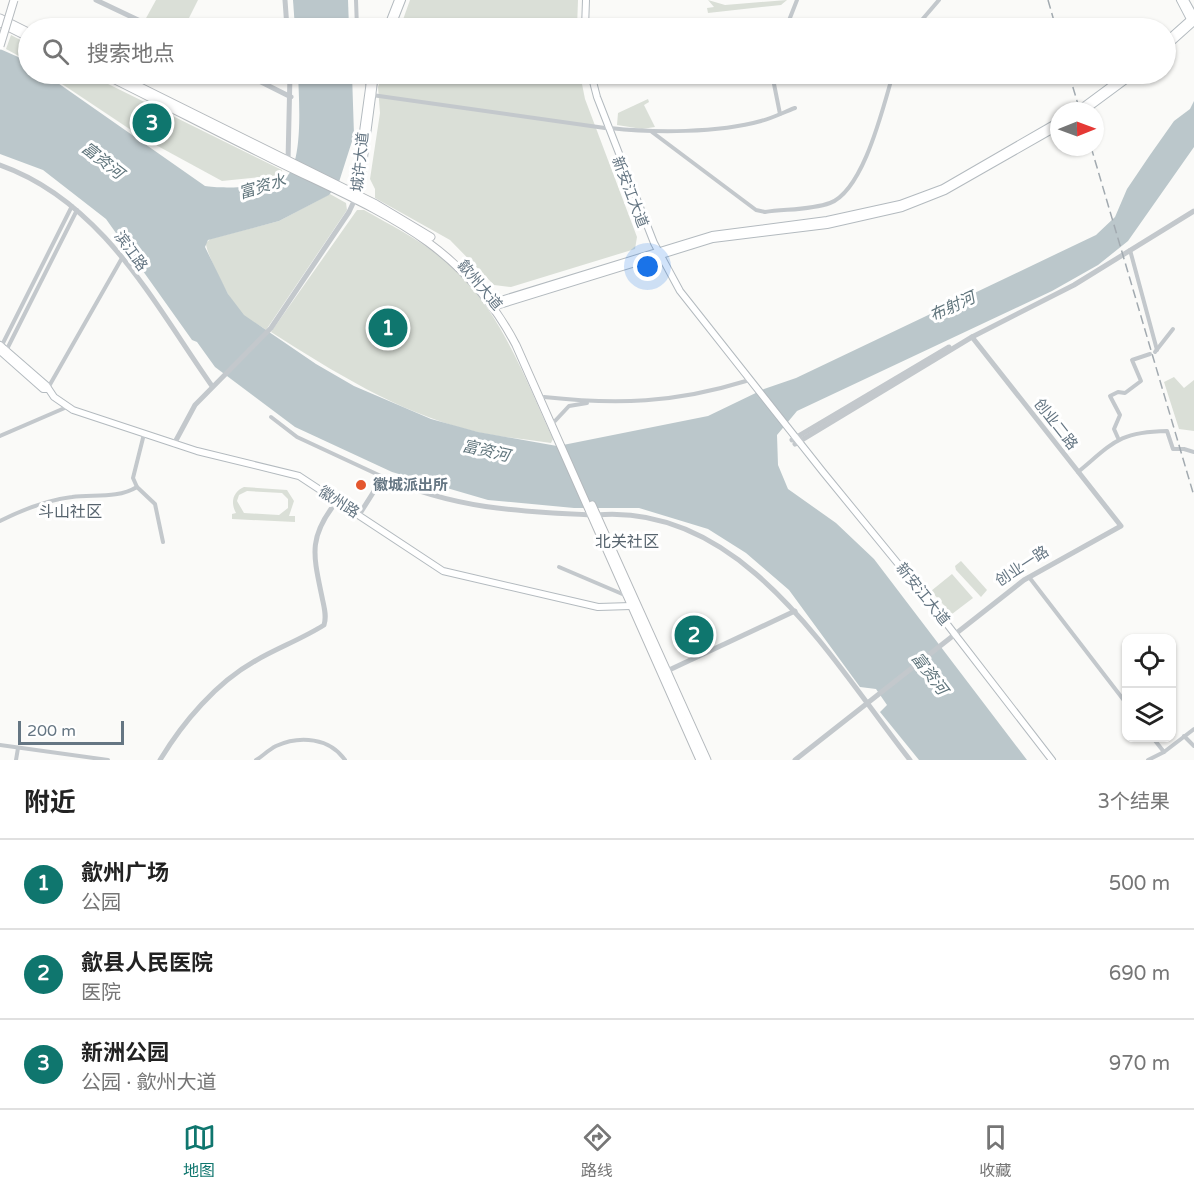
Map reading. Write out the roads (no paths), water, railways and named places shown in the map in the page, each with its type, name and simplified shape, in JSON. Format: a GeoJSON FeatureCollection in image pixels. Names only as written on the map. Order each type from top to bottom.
{"type":"FeatureCollection","features":[{"type":"Feature","properties":{"kind":"main road"},"geometry":{"type":"LineString","coordinates":[[0,30],[9,0]]}},
{"type":"Feature","properties":{"kind":"main road"},"geometry":{"type":"LineString","coordinates":[[0,46],[14,0]]}},
{"type":"Feature","properties":{"kind":"main road"},"geometry":{"type":"LineString","coordinates":[[392,18],[398,0]]}},
{"type":"Feature","properties":{"kind":"main road"},"geometry":{"type":"LineString","coordinates":[[394,18],[402,0]]}},
{"type":"Feature","properties":{"kind":"main road"},"geometry":{"type":"LineString","coordinates":[[587,18],[588,0]]}},
{"type":"Feature","properties":{"kind":"main road"},"geometry":{"type":"LineString","coordinates":[[1180,0],[1193,20]]}},
{"type":"Feature","properties":{"kind":"main road"},"geometry":{"type":"LineString","coordinates":[[1185,0],[1193,20]]}},
{"type":"Feature","properties":{"kind":"main road"},"geometry":{"type":"LineString","coordinates":[[0,18],[18,27]]}},
{"type":"Feature","properties":{"kind":"main road"},"geometry":{"type":"LineString","coordinates":[[1176,33],[1193,20]]}},
{"type":"Feature","properties":{"kind":"main road"},"geometry":{"type":"LineString","coordinates":[[1176,37],[1193,20]]}},
{"type":"Feature","properties":{"kind":"main road"},"geometry":{"type":"LineString","coordinates":[[0,23],[18,32]]}},
{"type":"Feature","properties":{"kind":"main road"},"geometry":{"type":"LineString","coordinates":[[124,84],[290,164]]}},
{"type":"Feature","properties":{"kind":"main road","name":"城许大道"},"geometry":{"type":"LineString","coordinates":[[356,196],[374,84]]}},
{"type":"Feature","properties":{"kind":"main road","name":"新安江大道"},"geometry":{"type":"LineString","coordinates":[[592,84],[656,253],[683,302],[746,381],[754,387]]}},
{"type":"Feature","properties":{"kind":"main road"},"geometry":{"type":"LineString","coordinates":[[1089,102],[1113,84]]}},
{"type":"Feature","properties":{"kind":"main road"},"geometry":{"type":"LineString","coordinates":[[1096,102],[1120,84]]}},
{"type":"Feature","properties":{"kind":"main road"},"geometry":{"type":"LineString","coordinates":[[138,85],[290,164]]}},
{"type":"Feature","properties":{"kind":"main road","name":"城许大道"},"geometry":{"type":"LineString","coordinates":[[356,196],[367,85]]}},
{"type":"Feature","properties":{"kind":"main road"},"geometry":{"type":"LineString","coordinates":[[494,304],[723,232],[827,220],[900,204],[943,188],[1050,126]]}},
{"type":"Feature","properties":{"kind":"main road"},"geometry":{"type":"LineString","coordinates":[[656,253],[734,234],[828,225],[902,208],[945,191],[1050,131]]}},
{"type":"Feature","properties":{"kind":"main road","name":"歙州大道"},"geometry":{"type":"LineString","coordinates":[[290,164],[356,196],[436,246],[464,270],[494,304],[519,343],[555,421],[560,438]]}},
{"type":"Feature","properties":{"kind":"main road","name":"新安江大道"},"geometry":{"type":"LineString","coordinates":[[656,253],[687,300],[754,387],[1047,760]]}},
{"type":"Feature","properties":{"kind":"main road","name":"歙州大道"},"geometry":{"type":"LineString","coordinates":[[494,304],[560,438]]}},
{"type":"Feature","properties":{"kind":"main road","name":"徽州路"},"geometry":{"type":"LineString","coordinates":[[2,349],[67,407],[98,421],[144,433],[174,444],[299,476],[433,566],[448,573],[598,607],[631,606]]}},
{"type":"Feature","properties":{"kind":"main road"},"geometry":{"type":"LineString","coordinates":[[560,438],[631,606],[700,760]]}},
{"type":"Feature","properties":{"kind":"main road"},"geometry":{"type":"LineString","coordinates":[[593,513],[707,760]]}},
{"type":"Feature","properties":{"kind":"main road","name":"新安江大道"},"geometry":{"type":"LineString","coordinates":[[951,636],[1052,760]]}},
{"type":"Feature","properties":{"kind":"street"},"geometry":{"type":"LineString","coordinates":[[96,0],[134,18]]}},
{"type":"Feature","properties":{"kind":"street"},"geometry":{"type":"LineString","coordinates":[[285,0],[286,18]]}},
{"type":"Feature","properties":{"kind":"street"},"geometry":{"type":"LineString","coordinates":[[356,0],[357,18]]}},
{"type":"Feature","properties":{"kind":"street"},"geometry":{"type":"LineString","coordinates":[[790,18],[797,0]]}},
{"type":"Feature","properties":{"kind":"street"},"geometry":{"type":"LineString","coordinates":[[924,18],[939,0]]}},
{"type":"Feature","properties":{"kind":"street"},"geometry":{"type":"LineString","coordinates":[[264,84],[291,97]]}},
{"type":"Feature","properties":{"kind":"street"},"geometry":{"type":"LineString","coordinates":[[290,84],[290,164]]}},
{"type":"Feature","properties":{"kind":"street"},"geometry":{"type":"LineString","coordinates":[[774,84],[780,114]]}},
{"type":"Feature","properties":{"kind":"street"},"geometry":{"type":"LineString","coordinates":[[652,132],[756,210],[823,205],[845,192],[872,146],[890,84]]}},
{"type":"Feature","properties":{"kind":"street"},"geometry":{"type":"LineString","coordinates":[[367,85],[372,96],[652,132],[721,129],[763,121],[795,108]]}},
{"type":"Feature","properties":{"kind":"street","name":"滨江路"},"geometry":{"type":"LineString","coordinates":[[0,165],[40,182],[103,233],[213,385]]}},
{"type":"Feature","properties":{"kind":"street"},"geometry":{"type":"LineString","coordinates":[[174,444],[191,410],[271,328],[349,212],[356,196]]}},
{"type":"Feature","properties":{"kind":"street"},"geometry":{"type":"LineString","coordinates":[[2,349],[74,208]]}},
{"type":"Feature","properties":{"kind":"street"},"geometry":{"type":"LineString","coordinates":[[794,438],[972,337],[1061,293],[1194,211]]}},
{"type":"Feature","properties":{"kind":"street"},"geometry":{"type":"LineString","coordinates":[[1130,250],[1154,352]]}},
{"type":"Feature","properties":{"kind":"street"},"geometry":{"type":"LineString","coordinates":[[47,389],[122,258]]}},
{"type":"Feature","properties":{"kind":"street"},"geometry":{"type":"LineString","coordinates":[[1118,438],[1114,429],[1120,415],[1110,396],[1119,392],[1125,393],[1141,381],[1132,360],[1154,352],[1173,329]]}},
{"type":"Feature","properties":{"kind":"street","name":"创业二路"},"geometry":{"type":"LineString","coordinates":[[972,337],[1120,525]]}},
{"type":"Feature","properties":{"kind":"street"},"geometry":{"type":"LineString","coordinates":[[555,421],[572,405],[662,400],[746,381]]}},
{"type":"Feature","properties":{"kind":"street"},"geometry":{"type":"LineString","coordinates":[[544,397],[600,403]]}},
{"type":"Feature","properties":{"kind":"street"},"geometry":{"type":"LineString","coordinates":[[0,436],[67,407]]}},
{"type":"Feature","properties":{"kind":"street"},"geometry":{"type":"LineString","coordinates":[[271,417],[297,437],[383,477],[436,496],[488,508],[635,516],[701,537],[750,568],[795,611],[910,760]]}},
{"type":"Feature","properties":{"kind":"street"},"geometry":{"type":"LineString","coordinates":[[1078,472],[1118,438],[1139,432],[1167,431],[1173,450],[1184,449],[1194,452]]}},
{"type":"Feature","properties":{"kind":"street"},"geometry":{"type":"LineString","coordinates":[[144,433],[133,476],[137,487],[155,504],[163,542]]}},
{"type":"Feature","properties":{"kind":"street"},"geometry":{"type":"LineString","coordinates":[[359,515],[383,477]]}},
{"type":"Feature","properties":{"kind":"street"},"geometry":{"type":"LineString","coordinates":[[0,521],[21,511],[64,498],[110,495],[137,487]]}},
{"type":"Feature","properties":{"kind":"street"},"geometry":{"type":"LineString","coordinates":[[160,760],[189,722],[227,680],[256,661],[324,625],[326,615],[315,564],[315,539],[320,524],[337,501]]}},
{"type":"Feature","properties":{"kind":"street","name":"创业一路"},"geometry":{"type":"LineString","coordinates":[[951,636],[1033,570],[1120,525]]}},
{"type":"Feature","properties":{"kind":"street","name":"创业一路"},"geometry":{"type":"LineString","coordinates":[[951,636],[1029,577],[1120,525]]}},
{"type":"Feature","properties":{"kind":"street"},"geometry":{"type":"LineString","coordinates":[[559,567],[627,596]]}},
{"type":"Feature","properties":{"kind":"street"},"geometry":{"type":"LineString","coordinates":[[1029,577],[1122,698]]}},
{"type":"Feature","properties":{"kind":"street"},"geometry":{"type":"LineString","coordinates":[[667,670],[795,611]]}},
{"type":"Feature","properties":{"kind":"street"},"geometry":{"type":"LineString","coordinates":[[789,760],[951,636]]}},
{"type":"Feature","properties":{"kind":"street"},"geometry":{"type":"LineString","coordinates":[[795,760],[865,703]]}},
{"type":"Feature","properties":{"kind":"street"},"geometry":{"type":"LineString","coordinates":[[1148,760],[1164,752],[1194,729]]}},
{"type":"Feature","properties":{"kind":"street"},"geometry":{"type":"LineString","coordinates":[[1184,736],[1194,746]]}},
{"type":"Feature","properties":{"kind":"street"},"geometry":{"type":"LineString","coordinates":[[256,760],[280,745],[296,740],[320,740],[337,748],[345,760]]}},
{"type":"Feature","properties":{"kind":"street"},"geometry":{"type":"LineString","coordinates":[[1156,742],[1164,752]]}},
{"type":"Feature","properties":{"kind":"street"},"geometry":{"type":"LineString","coordinates":[[0,745],[108,760]]}},
{"type":"Feature","properties":{"kind":"street"},"geometry":{"type":"LineString","coordinates":[[16,760],[18,748]]}},
{"type":"Feature","properties":{"kind":"water"},"geometry":{"type":"Polygon","coordinates":[[[293,0],[348,0],[349,18],[294,18],[293,0]]]}},
{"type":"Feature","properties":{"kind":"water"},"geometry":{"type":"Polygon","coordinates":[[[0,49],[18,57],[18,84],[59,84],[205,186],[213,187],[262,185],[283,179],[289,174],[296,154],[298,84],[352,84],[354,135],[339,182],[329,195],[279,221],[208,240],[205,247],[228,294],[244,315],[316,364],[354,386],[431,419],[478,432],[557,446],[708,416],[764,389],[796,378],[1096,235],[1115,217],[1127,189],[1150,155],[1174,121],[1190,109],[1194,101],[1194,147],[1128,241],[1098,265],[1052,291],[797,411],[777,435],[778,465],[788,489],[836,523],[874,559],[1027,760],[919,760],[880,712],[887,705],[876,689],[860,687],[789,590],[746,553],[708,529],[639,508],[574,508],[488,500],[392,472],[295,427],[215,367],[197,342],[192,340],[106,219],[43,170],[0,154],[0,49]]]}},
{"type":"Feature","properties":{"kind":"railway"},"geometry":{"type":"LineString","coordinates":[[1048,0],[1053,18]]}},
{"type":"Feature","properties":{"kind":"railway"},"geometry":{"type":"LineString","coordinates":[[1072,84],[1077,102]]}},
{"type":"Feature","properties":{"kind":"railway"},"geometry":{"type":"LineString","coordinates":[[1094,156],[1194,496]]}},
{"type":"Feature","properties":{"kind":"place","name":"新洲公园"},"geometry":{"type":"Point","coordinates":[152,123]}},
{"type":"Feature","properties":{"kind":"place","name":"歙州广场"},"geometry":{"type":"Point","coordinates":[388,328]}},
{"type":"Feature","properties":{"kind":"place","name":"徽城派出所"},"geometry":{"type":"Point","coordinates":[361,485]}},
{"type":"Feature","properties":{"kind":"place","name":"歙县人民医院"},"geometry":{"type":"Point","coordinates":[694,635]}},
{"type":"Feature","properties":{"kind":"district","name":"斗山社区"},"geometry":{"type":"Point","coordinates":[70,511]}},
{"type":"Feature","properties":{"kind":"district","name":"北关社区"},"geometry":{"type":"Point","coordinates":[627,541]}},
{"type":"Feature","properties":{"kind":"water label","name":"富资河"},"geometry":{"type":"Point","coordinates":[103,160]}},
{"type":"Feature","properties":{"kind":"water label","name":"富资水"},"geometry":{"type":"Point","coordinates":[262,186]}},
{"type":"Feature","properties":{"kind":"water label","name":"布射河"},"geometry":{"type":"Point","coordinates":[952,306]}},
{"type":"Feature","properties":{"kind":"water label","name":"富资河"},"geometry":{"type":"Point","coordinates":[486,450]}},
{"type":"Feature","properties":{"kind":"water label","name":"富资河"},"geometry":{"type":"Point","coordinates":[930,673]}}]}
